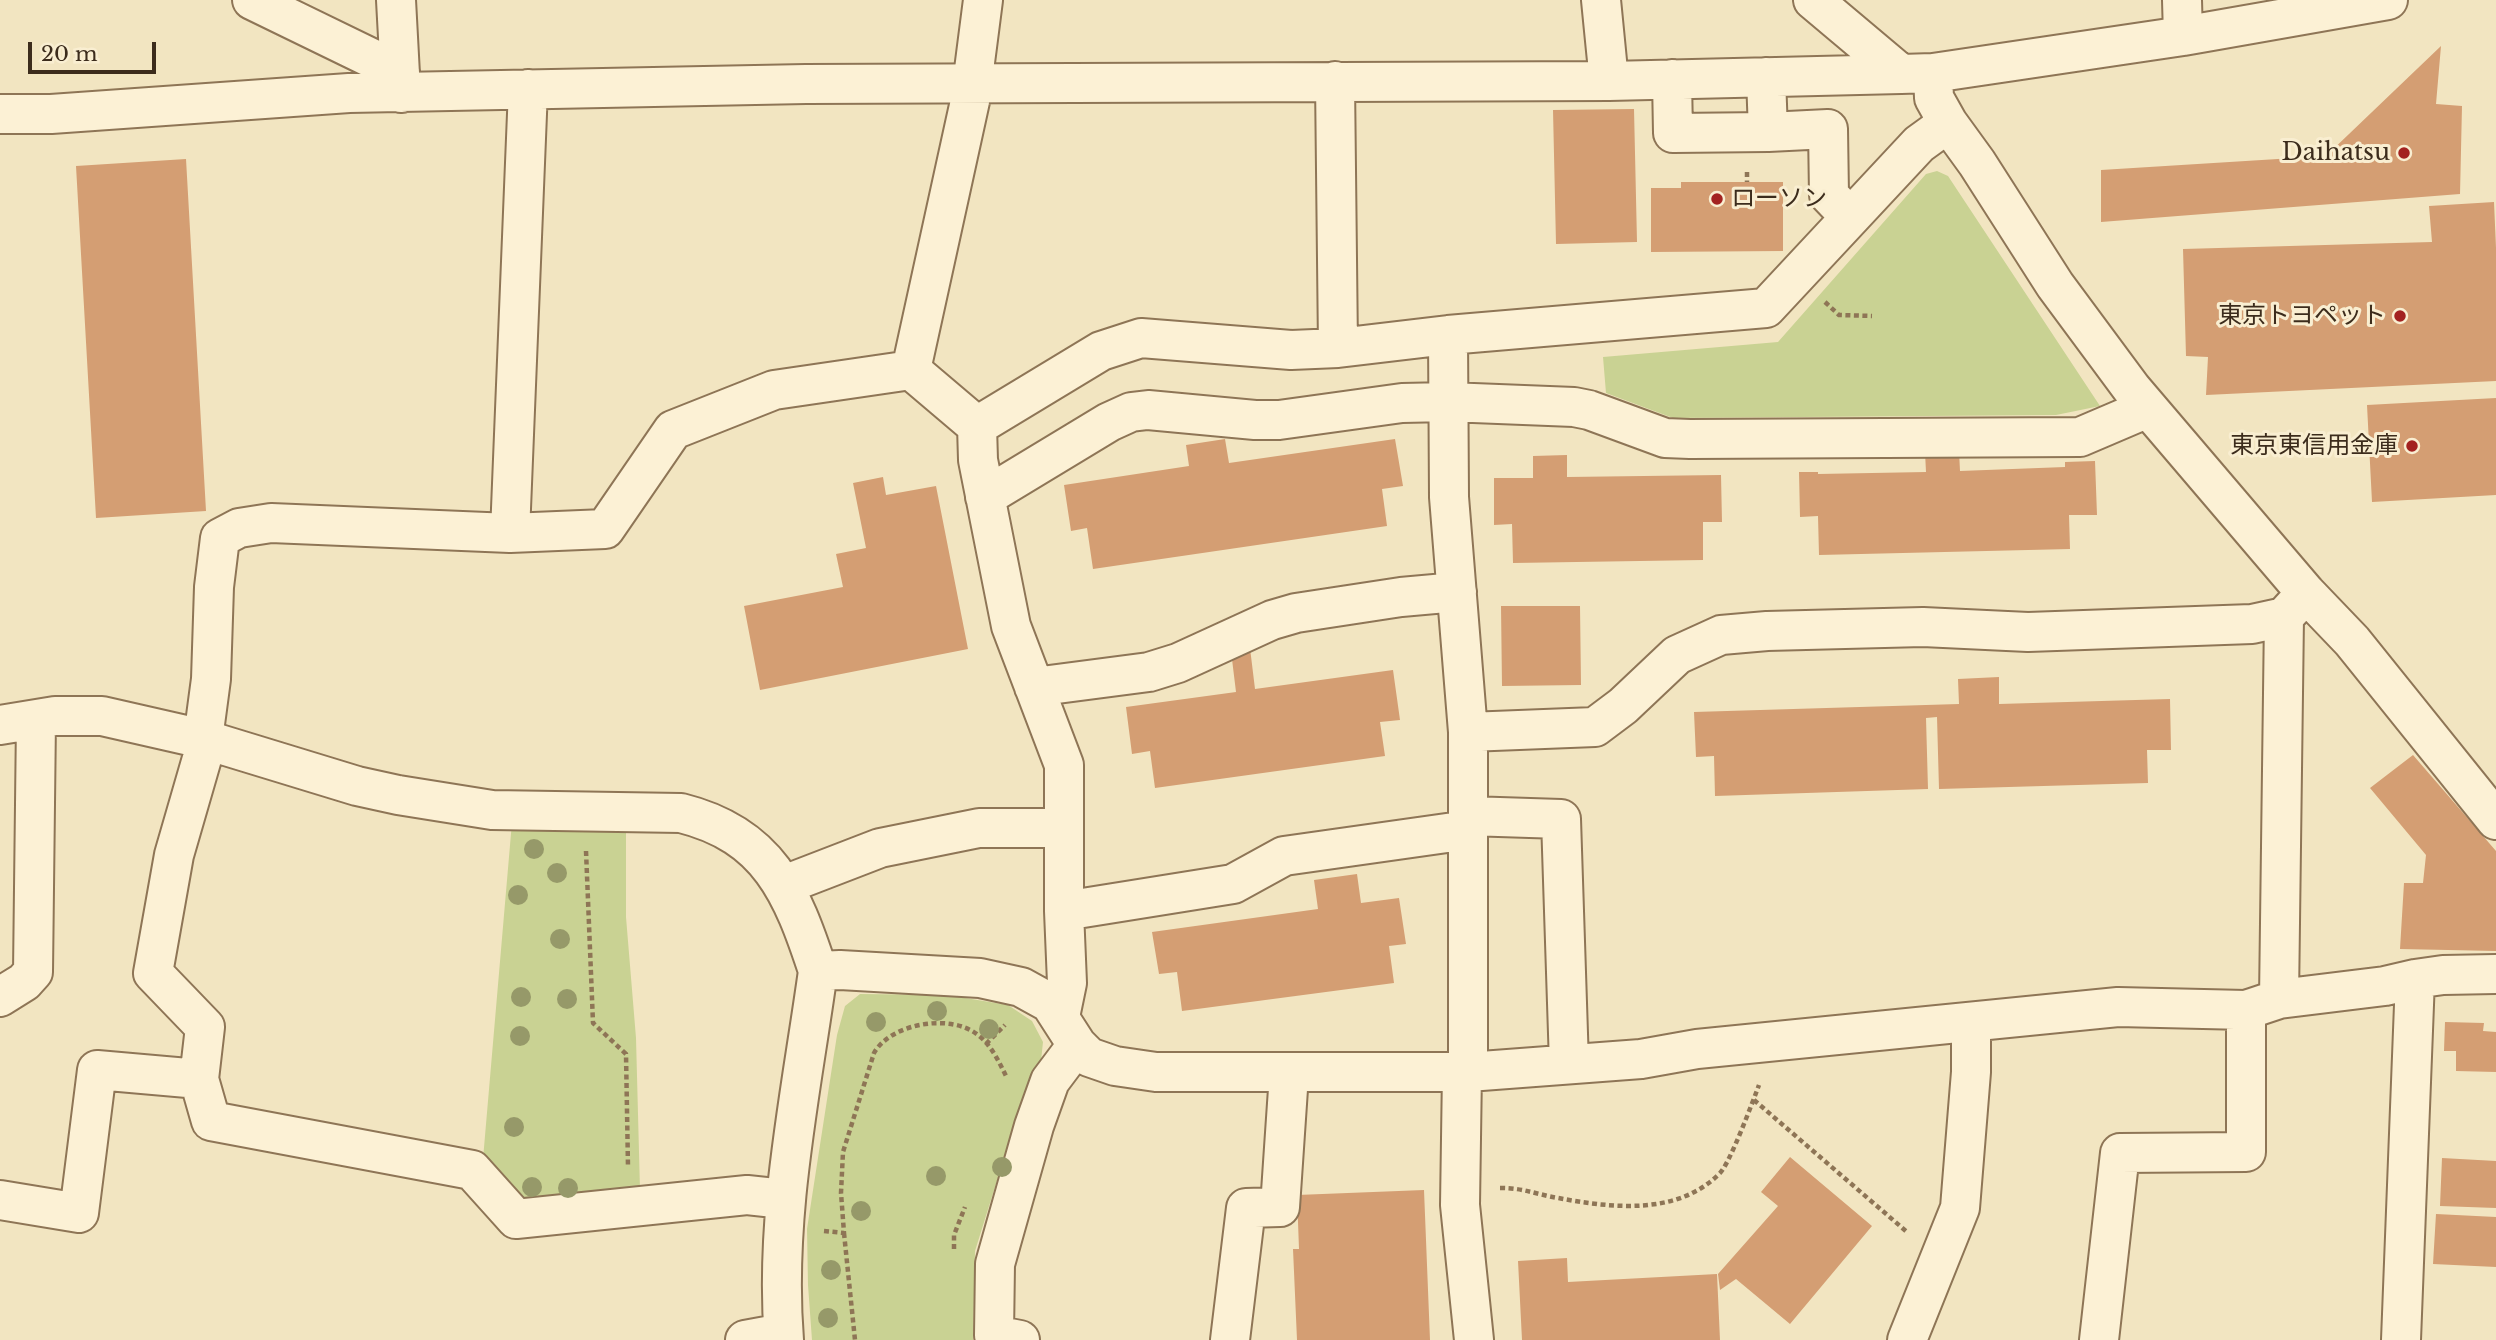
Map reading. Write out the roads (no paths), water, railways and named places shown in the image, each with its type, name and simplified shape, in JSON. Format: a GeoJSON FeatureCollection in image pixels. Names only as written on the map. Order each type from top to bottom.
{"type":"FeatureCollection","features":[{"type":"Feature","properties":{"kind":"street"},"geometry":{"type":"LineString","coordinates":[[252,0],[401,83]]}},
{"type":"Feature","properties":{"kind":"street"},"geometry":{"type":"LineString","coordinates":[[396,0],[401,83]]}},
{"type":"Feature","properties":{"kind":"street"},"geometry":{"type":"LineString","coordinates":[[911,370],[972,84],[984,0]]}},
{"type":"Feature","properties":{"kind":"street"},"geometry":{"type":"LineString","coordinates":[[1601,0],[1609,80]]}},
{"type":"Feature","properties":{"kind":"street"},"geometry":{"type":"LineString","coordinates":[[1813,0],[1917,74],[2055,285],[2295,605],[2352,641],[2496,820]]}},
{"type":"Feature","properties":{"kind":"street"},"geometry":{"type":"LineString","coordinates":[[0,114],[51,114],[349,93],[401,83],[528,89],[1609,80],[1917,74],[2182,18],[2388,0]]}},
{"type":"Feature","properties":{"kind":"street"},"geometry":{"type":"LineString","coordinates":[[1766,77],[1768,132]]}},
{"type":"Feature","properties":{"kind":"street"},"geometry":{"type":"LineString","coordinates":[[1672,79],[1673,133],[1828,129],[1829,195],[1850,217]]}},
{"type":"Feature","properties":{"kind":"street"},"geometry":{"type":"LineString","coordinates":[[1335,81],[1338,348]]}},
{"type":"Feature","properties":{"kind":"street"},"geometry":{"type":"LineString","coordinates":[[510,533],[528,89]]}},
{"type":"Feature","properties":{"kind":"street"},"geometry":{"type":"LineString","coordinates":[[977,426],[1101,351],[1141,338],[1291,351],[1766,308],[1919,144],[1948,123]]}},
{"type":"Feature","properties":{"kind":"street"},"geometry":{"type":"LineString","coordinates":[[1448,335],[1449,497],[1468,733],[1465,1072],[1460,1188],[1474,1340]]}},
{"type":"Feature","properties":{"kind":"street"},"geometry":{"type":"LineString","coordinates":[[784,1199],[747,1195],[516,1219],[472,1170],[211,1121],[200,1079],[205,1027],[153,973],[174,855],[205,740],[211,679],[214,587],[220,538],[239,528],[271,523],[510,533],[606,529],[673,430],[774,390],[911,370],[977,426],[978,460],[1011,626],[1063,765],[1068,1031],[1034,1126],[995,1264],[994,1335],[1020,1340]]}},
{"type":"Feature","properties":{"kind":"street"},"geometry":{"type":"LineString","coordinates":[[985,497],[1109,422],[1131,412],[1166,411],[1279,420],[1402,403],[1574,407],[1665,438],[1690,439],[2080,437],[2148,408]]}},
{"type":"Feature","properties":{"kind":"street"},"geometry":{"type":"LineString","coordinates":[[1034,687],[1149,672],[1178,663],[1272,620],[1296,613],[1401,597],[1457,592]]}},
{"type":"Feature","properties":{"kind":"street"},"geometry":{"type":"LineString","coordinates":[[1468,733],[1595,727],[1623,706],[1677,655],[1721,635],[1767,631],[1923,627],[2028,632],[2252,624],[2295,605]]}},
{"type":"Feature","properties":{"kind":"street"},"geometry":{"type":"LineString","coordinates":[[2099,1340],[2120,1153],[2246,1152],[2262,1004],[2295,605]]}},
{"type":"Feature","properties":{"kind":"street"},"geometry":{"type":"LineString","coordinates":[[0,997],[24,982],[33,972],[18,723],[55,716],[102,716],[205,740],[358,786],[492,810],[681,813],[706,819],[746,841],[773,868],[785,885],[807,936],[818,971],[784,1199],[780,1267],[783,1337],[745,1340]]}},
{"type":"Feature","properties":{"kind":"street"},"geometry":{"type":"LineString","coordinates":[[1064,911],[1233,884],[1284,856],[1468,823],[1561,819],[1569,1064]]}},
{"type":"Feature","properties":{"kind":"street"},"geometry":{"type":"LineString","coordinates":[[785,885],[880,848],[979,828],[1064,828]]}},
{"type":"Feature","properties":{"kind":"street"},"geometry":{"type":"LineString","coordinates":[[818,971],[980,978],[1021,987],[1050,1003],[1089,1057],[1115,1066],[1156,1072],[1289,1074],[1465,1072],[1641,1059],[1697,1049],[2118,1007],[2262,1004],[2442,975],[2496,974]]}},
{"type":"Feature","properties":{"kind":"street"},"geometry":{"type":"LineString","coordinates":[[2401,1340],[2415,979]]}},
{"type":"Feature","properties":{"kind":"street"},"geometry":{"type":"LineString","coordinates":[[1907,1340],[1959,1208],[1971,1072],[1971,1022]]}},
{"type":"Feature","properties":{"kind":"street"},"geometry":{"type":"LineString","coordinates":[[0,1200],[79,1213],[97,1070],[200,1079]]}},
{"type":"Feature","properties":{"kind":"street"},"geometry":{"type":"LineString","coordinates":[[1230,1340],[1246,1208],[1280,1207],[1289,1074]]}},
{"type":"Feature","properties":{"kind":"place","name":"Daihatsu"},"geometry":{"type":"Point","coordinates":[2404,153]}},
{"type":"Feature","properties":{"kind":"place","name":"ローソン"},"geometry":{"type":"Point","coordinates":[1717,199]}},
{"type":"Feature","properties":{"kind":"place","name":"東京トヨペット"},"geometry":{"type":"Point","coordinates":[2400,316]}},
{"type":"Feature","properties":{"kind":"place","name":"東京東信用金庫"},"geometry":{"type":"Point","coordinates":[2412,446]}}]}
